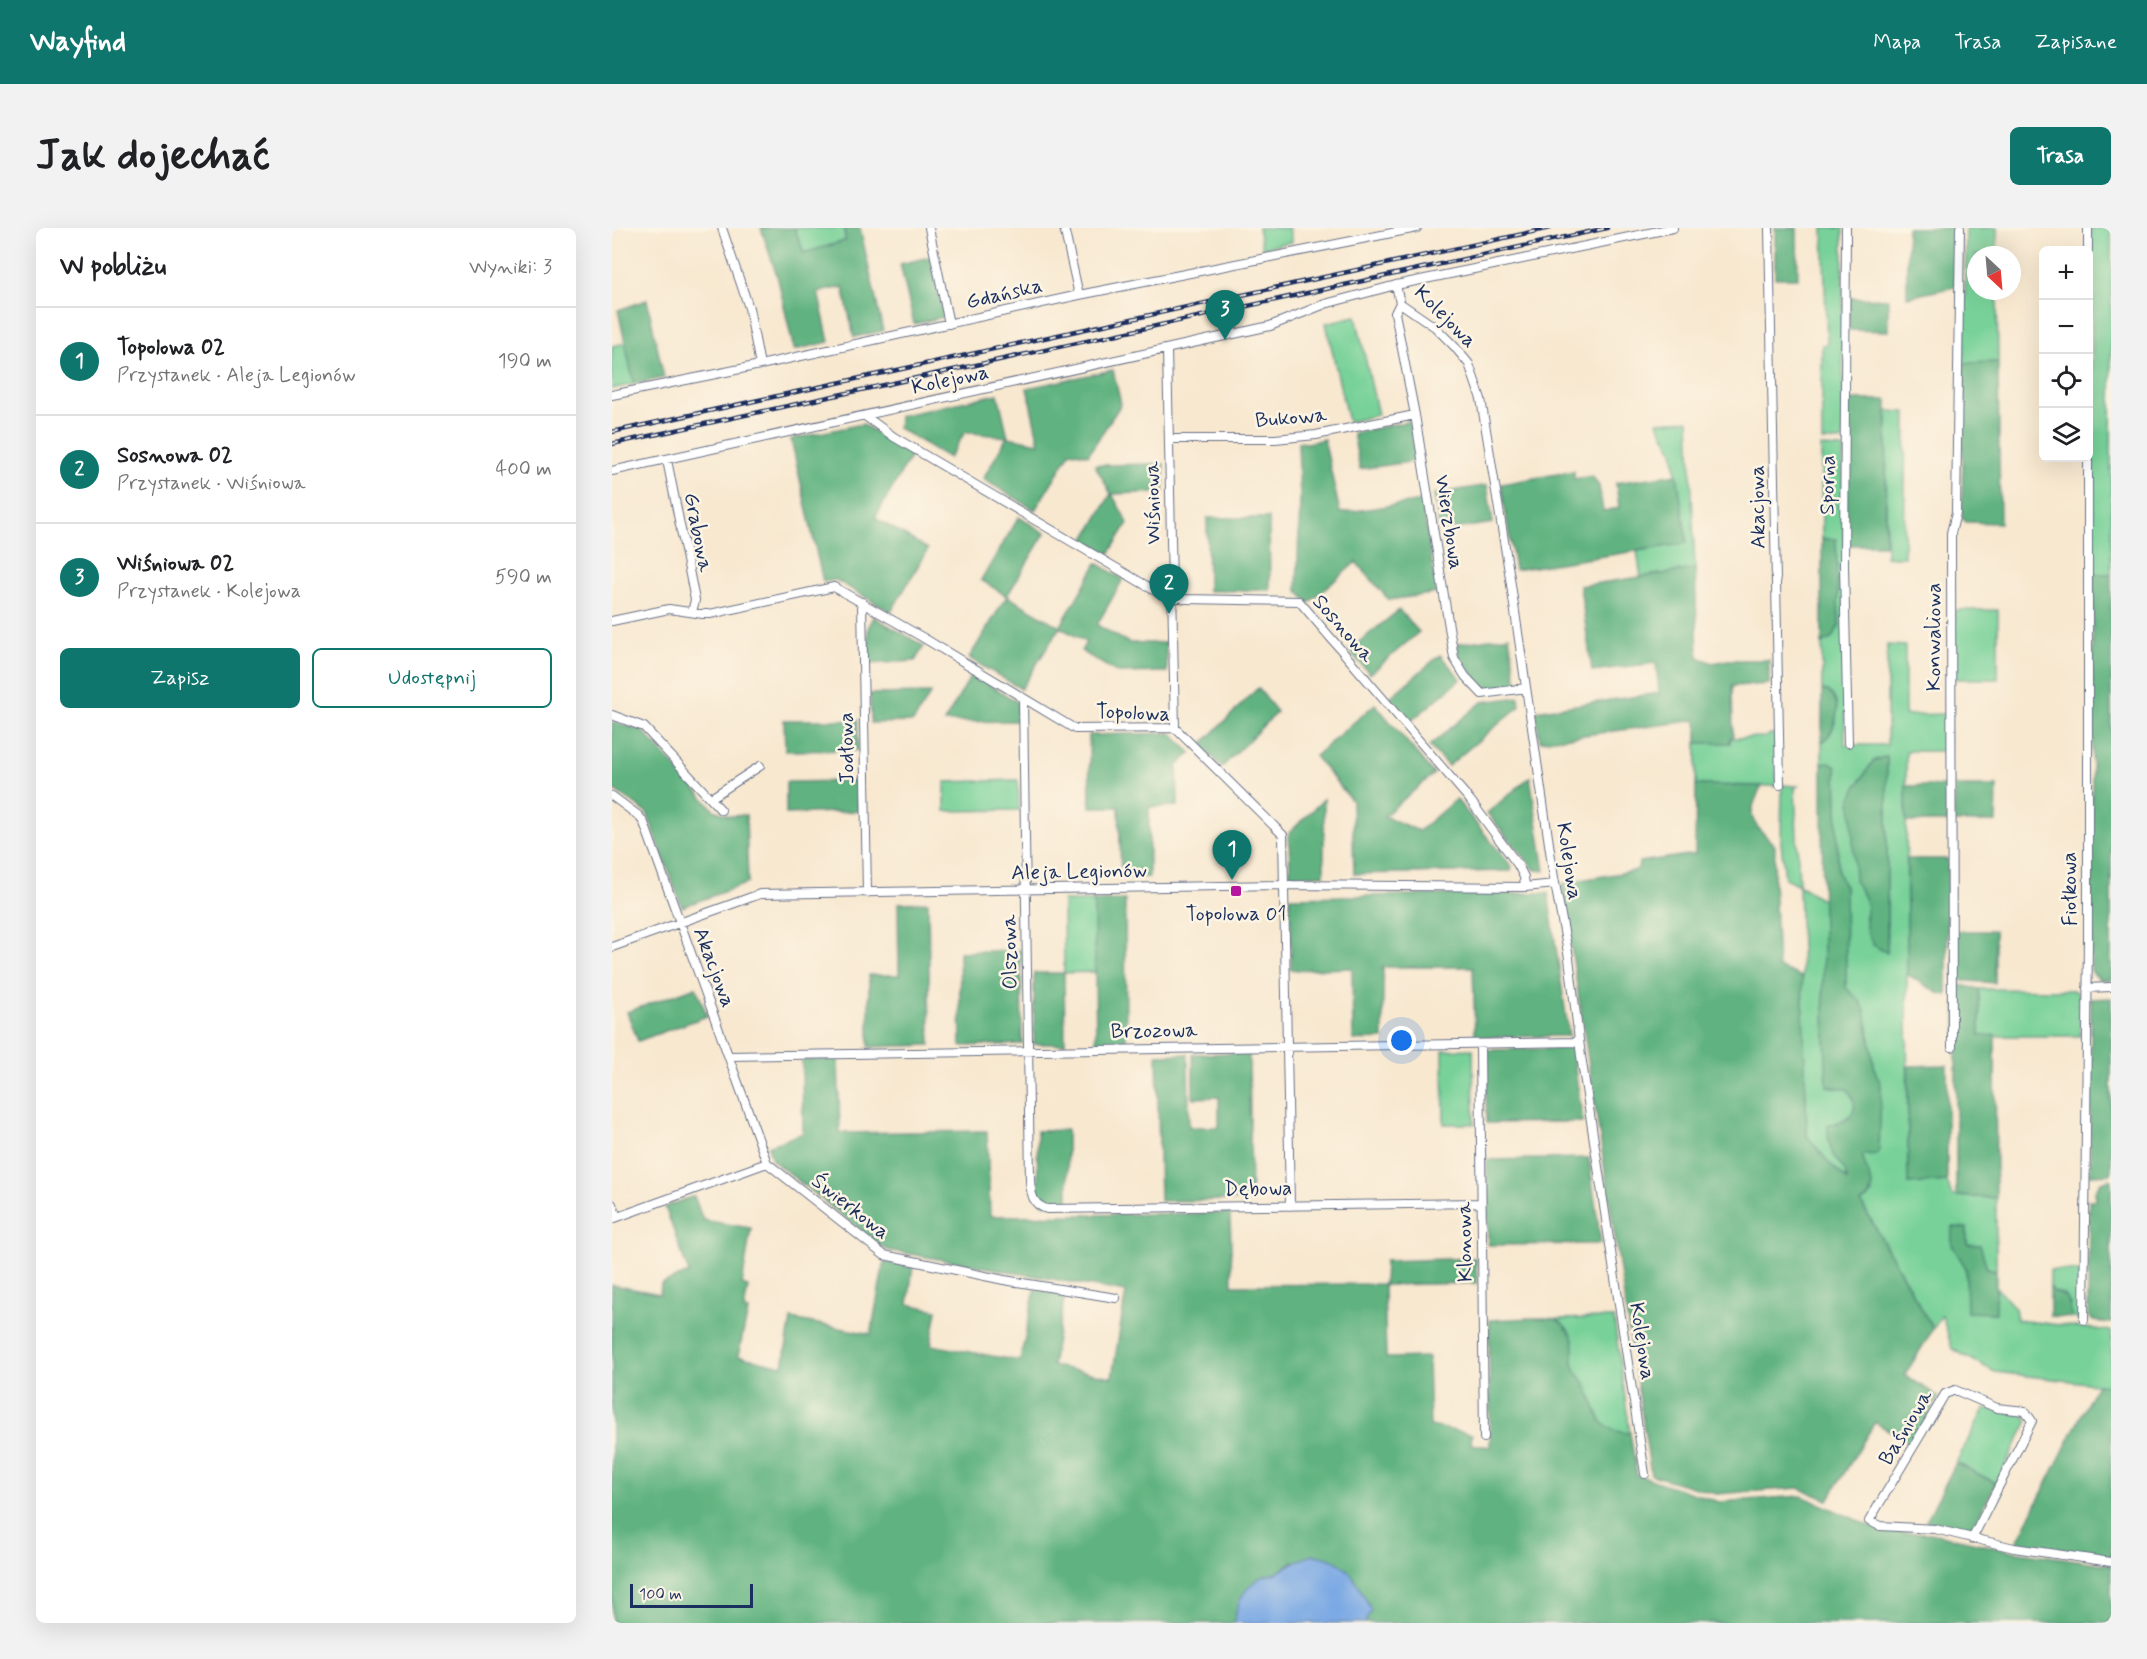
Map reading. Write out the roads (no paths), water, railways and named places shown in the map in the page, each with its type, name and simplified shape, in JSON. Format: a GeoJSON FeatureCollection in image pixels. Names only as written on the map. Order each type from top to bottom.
{"type":"FeatureCollection","features":[{"type":"Feature","properties":{"kind":"street"},"geometry":{"type":"LineString","coordinates":[[722,228],[749,309],[760,365]]}},
{"type":"Feature","properties":{"kind":"street"},"geometry":{"type":"LineString","coordinates":[[929,228],[949,324]]}},
{"type":"Feature","properties":{"kind":"street"},"geometry":{"type":"LineString","coordinates":[[1064,228],[1078,295]]}},
{"type":"Feature","properties":{"kind":"street","name":"Gdańska"},"geometry":{"type":"LineString","coordinates":[[612,395],[1078,295],[1416,228]]}},
{"type":"Feature","properties":{"kind":"street","name":"Kolejowa"},"geometry":{"type":"LineString","coordinates":[[612,471],[716,447],[866,417],[1270,326],[1325,304],[1396,285],[1674,228]]}},
{"type":"Feature","properties":{"kind":"street","name":"Akacjowa"},"geometry":{"type":"LineString","coordinates":[[1769,228],[1780,785]]}},
{"type":"Feature","properties":{"kind":"street","name":"Sporna"},"geometry":{"type":"LineString","coordinates":[[1846,228],[1844,566],[1848,743]]}},
{"type":"Feature","properties":{"kind":"street","name":"Konwaliowa"},"geometry":{"type":"LineString","coordinates":[[1952,1047],[1951,533],[1956,513],[1960,228]]}},
{"type":"Feature","properties":{"kind":"street"},"geometry":{"type":"LineString","coordinates":[[2088,228],[2088,246]]}},
{"type":"Feature","properties":{"kind":"street","name":"Kolejowa"},"geometry":{"type":"LineString","coordinates":[[1396,285],[1400,303],[1435,327],[1469,364],[1481,399],[1555,884],[1569,958],[1579,1042],[1645,1474]]}},
{"type":"Feature","properties":{"kind":"street","name":"Wierzbowa"},"geometry":{"type":"LineString","coordinates":[[1400,303],[1395,313],[1415,415],[1454,658],[1465,676],[1482,694],[1526,688]]}},
{"type":"Feature","properties":{"kind":"street","name":"Wiśniowa"},"geometry":{"type":"LineString","coordinates":[[1167,349],[1175,728]]}},
{"type":"Feature","properties":{"kind":"street","name":"Bukowa"},"geometry":{"type":"LineString","coordinates":[[1169,439],[1275,439],[1316,435],[1415,415]]}},
{"type":"Feature","properties":{"kind":"street","name":"Sosnowa"},"geometry":{"type":"LineString","coordinates":[[866,417],[894,437],[1157,592],[1185,599],[1299,601],[1470,800],[1518,865],[1524,877],[1525,887]]}},
{"type":"Feature","properties":{"kind":"street","name":"Grabowa"},"geometry":{"type":"LineString","coordinates":[[667,460],[695,600],[692,612]]}},
{"type":"Feature","properties":{"kind":"street","name":"Fiołkowa"},"geometry":{"type":"LineString","coordinates":[[2084,1320],[2088,462]]}},
{"type":"Feature","properties":{"kind":"street","name":"Topolowa"},"geometry":{"type":"LineString","coordinates":[[612,621],[669,609],[710,614],[831,587],[862,602],[1075,729],[1175,728],[1283,835],[1290,1206]]}},
{"type":"Feature","properties":{"kind":"street","name":"Jodłowa"},"geometry":{"type":"LineString","coordinates":[[862,602],[867,892]]}},
{"type":"Feature","properties":{"kind":"street","name":"Olszowa"},"geometry":{"type":"LineString","coordinates":[[1023,698],[1030,1181],[1032,1197],[1037,1204]]}},
{"type":"Feature","properties":{"kind":"street"},"geometry":{"type":"LineString","coordinates":[[612,714],[644,727],[721,810]]}},
{"type":"Feature","properties":{"kind":"street"},"geometry":{"type":"LineString","coordinates":[[711,798],[760,766]]}},
{"type":"Feature","properties":{"kind":"street","name":"Akacjowa"},"geometry":{"type":"LineString","coordinates":[[612,796],[639,816],[644,823],[767,1163]]}},
{"type":"Feature","properties":{"kind":"street","name":"Aleja Legionów"},"geometry":{"type":"LineString","coordinates":[[612,947],[760,894],[1283,885],[1525,887],[1555,884]]}},
{"type":"Feature","properties":{"kind":"street"},"geometry":{"type":"LineString","coordinates":[[2087,988],[2111,987]]}},
{"type":"Feature","properties":{"kind":"street","name":"Brzozowa"},"geometry":{"type":"LineString","coordinates":[[730,1056],[1579,1042]]}},
{"type":"Feature","properties":{"kind":"street","name":"Klonowa"},"geometry":{"type":"LineString","coordinates":[[1480,1045],[1484,1438]]}},
{"type":"Feature","properties":{"kind":"street"},"geometry":{"type":"LineString","coordinates":[[612,1204],[614,1218],[767,1163]]}},
{"type":"Feature","properties":{"kind":"street","name":"Świerkowa"},"geometry":{"type":"LineString","coordinates":[[767,1163],[884,1255],[1004,1280],[1116,1298]]}},
{"type":"Feature","properties":{"kind":"street","name":"Dębowa"},"geometry":{"type":"LineString","coordinates":[[1037,1204],[1047,1209],[1481,1203]]}},
{"type":"Feature","properties":{"kind":"street","name":"Baśniowa"},"geometry":{"type":"LineString","coordinates":[[1955,1390],[1997,1408],[2025,1411],[2032,1421],[1972,1539],[1935,1529],[1880,1526],[1869,1521],[1945,1394],[1955,1390]]}},
{"type":"Feature","properties":{"kind":"street"},"geometry":{"type":"LineString","coordinates":[[1972,1539],[2013,1548],[2111,1562]]}},
{"type":"Feature","properties":{"kind":"water"},"geometry":{"type":"Polygon","coordinates":[[[1314,1555],[1336,1561],[1356,1581],[1371,1610],[1365,1623],[1235,1623],[1239,1603],[1251,1585],[1262,1577],[1314,1555]]]}},
{"type":"Feature","properties":{"kind":"railway"},"geometry":{"type":"LineString","coordinates":[[612,432],[1550,228]]}},
{"type":"Feature","properties":{"kind":"railway"},"geometry":{"type":"LineString","coordinates":[[612,444],[1607,228]]}},
{"type":"Feature","properties":{"kind":"place","name":"Wiśniowa 02"},"geometry":{"type":"Point","coordinates":[1225,340]}},
{"type":"Feature","properties":{"kind":"place","name":"Sosnowa 02"},"geometry":{"type":"Point","coordinates":[1169,614]}},
{"type":"Feature","properties":{"kind":"place","name":"Topolowa 02"},"geometry":{"type":"Point","coordinates":[1232,880]}},
{"type":"Feature","properties":{"kind":"place","name":"Topolowa 01"},"geometry":{"type":"Point","coordinates":[1236,891]}}]}
